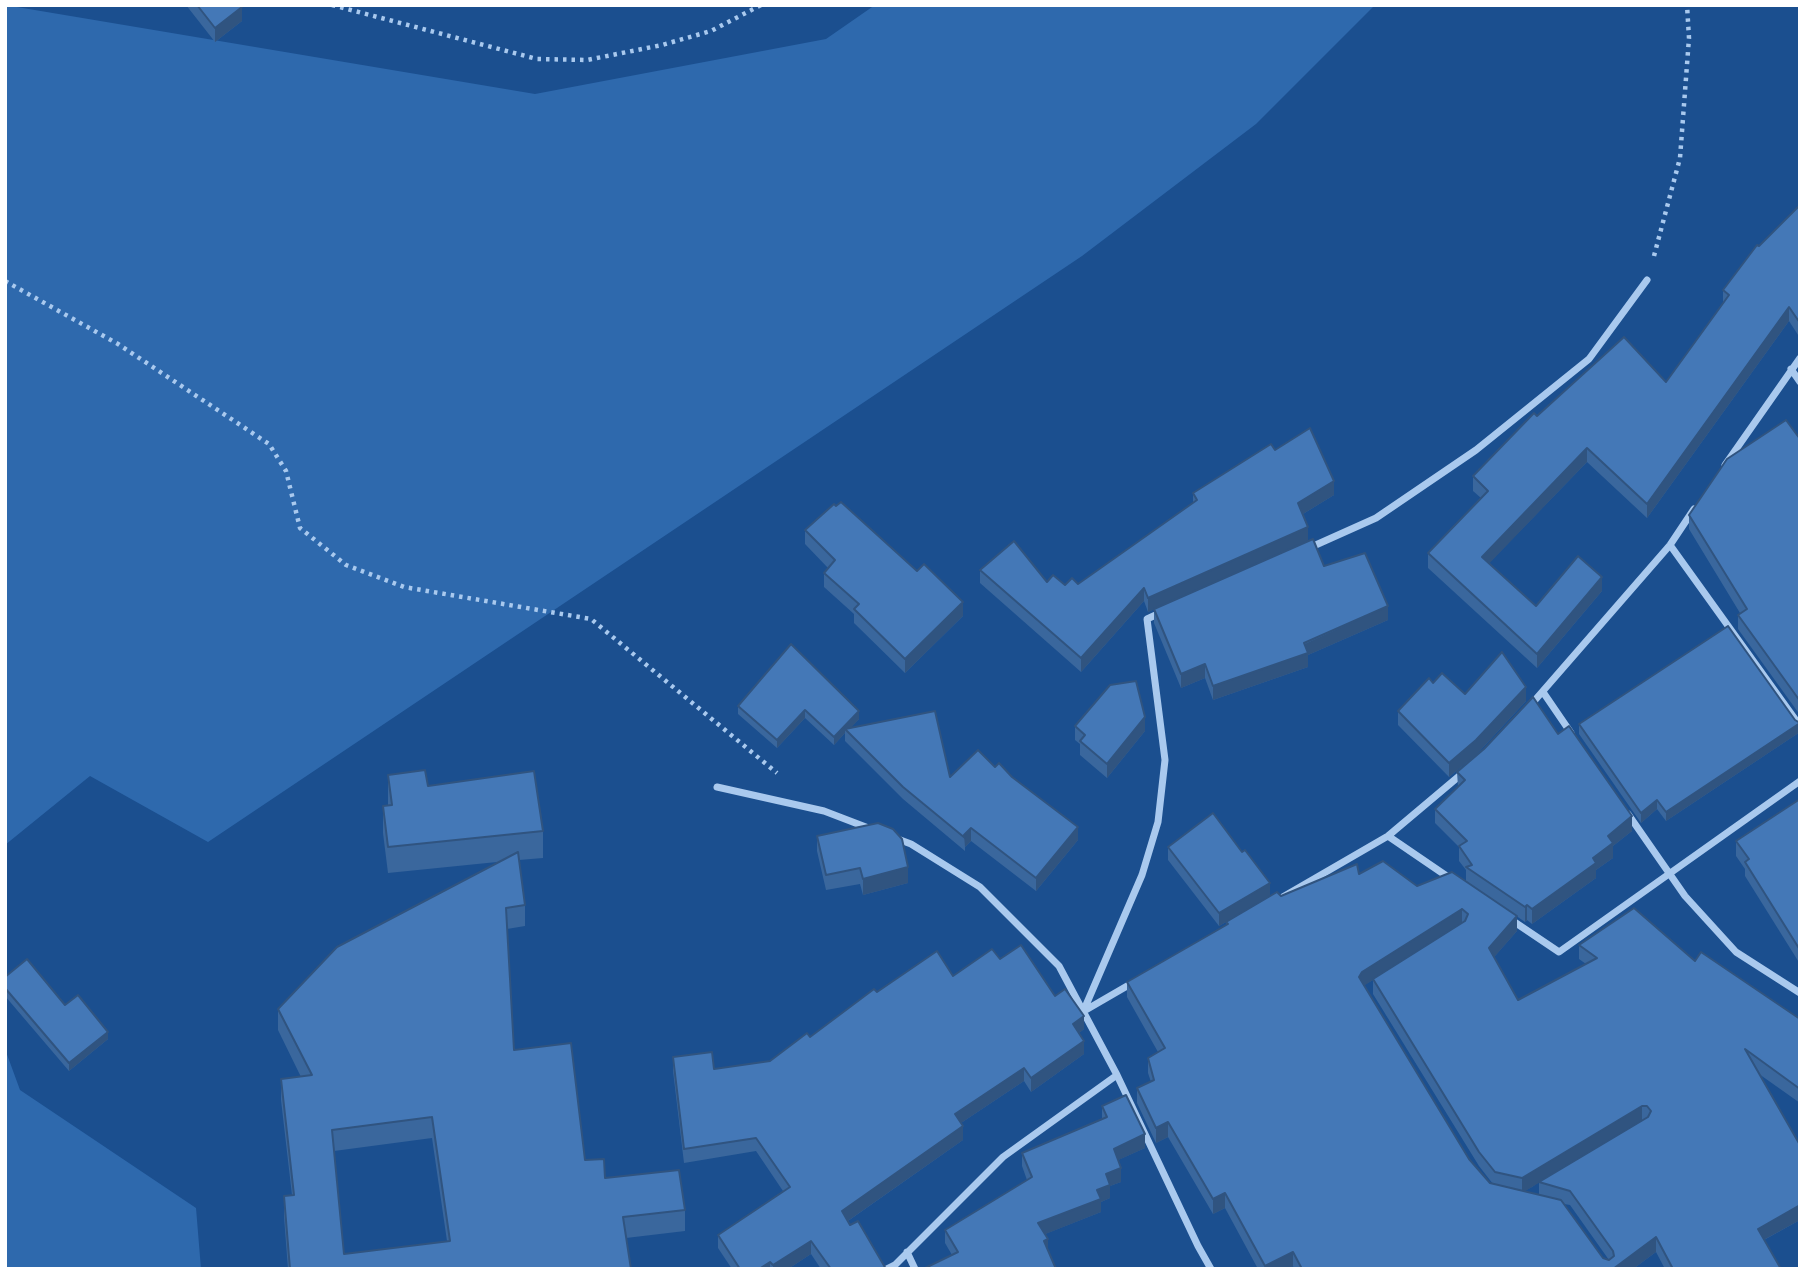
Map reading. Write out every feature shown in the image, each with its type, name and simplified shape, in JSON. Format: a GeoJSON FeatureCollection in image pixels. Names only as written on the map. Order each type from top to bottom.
{"type":"FeatureCollection","features":[{"type":"Feature","properties":{"kind":"street"},"geometry":{"type":"LineString","coordinates":[[1300,552],[1376,518],[1476,450],[1589,359],[1647,279]]}},
{"type":"Feature","properties":{"kind":"street"},"geometry":{"type":"LineString","coordinates":[[1723,468],[1800,358]]}},
{"type":"Feature","properties":{"kind":"street"},"geometry":{"type":"LineString","coordinates":[[1791,369],[1800,382]]}},
{"type":"Feature","properties":{"kind":"street"},"geometry":{"type":"LineString","coordinates":[[1525,711],[1670,545],[1700,500]]}},
{"type":"Feature","properties":{"kind":"street"},"geometry":{"type":"LineString","coordinates":[[1670,545],[1800,726]]}},
{"type":"Feature","properties":{"kind":"street"},"geometry":{"type":"LineString","coordinates":[[1083,1012],[1142,875],[1158,822],[1165,760],[1147,620],[1172,608]]}},
{"type":"Feature","properties":{"kind":"street"},"geometry":{"type":"LineString","coordinates":[[1543,692],[1574,737]]}},
{"type":"Feature","properties":{"kind":"street"},"geometry":{"type":"LineString","coordinates":[[1271,904],[1388,836],[1470,768]]}},
{"type":"Feature","properties":{"kind":"street"},"geometry":{"type":"LineString","coordinates":[[1502,913],[1559,952],[1800,781]]}},
{"type":"Feature","properties":{"kind":"street"},"geometry":{"type":"LineString","coordinates":[[717,787],[824,811],[874,830]]}},
{"type":"Feature","properties":{"kind":"street"},"geometry":{"type":"LineString","coordinates":[[1622,806],[1685,896],[1736,952],[1800,993]]}},
{"type":"Feature","properties":{"kind":"street"},"geometry":{"type":"LineString","coordinates":[[886,834],[911,844],[980,887],[1059,966],[1117,1075],[1211,1269]]}},
{"type":"Feature","properties":{"kind":"street"},"geometry":{"type":"LineString","coordinates":[[1388,836],[1456,882]]}},
{"type":"Feature","properties":{"kind":"street"},"geometry":{"type":"LineString","coordinates":[[1083,1012],[1142,978]]}},
{"type":"Feature","properties":{"kind":"street"},"geometry":{"type":"LineString","coordinates":[[887,1269],[895,1265],[1003,1157],[1117,1075]]}},
{"type":"Feature","properties":{"kind":"street"},"geometry":{"type":"LineString","coordinates":[[907,1252],[915,1269]]}},
{"type":"Feature","properties":{"kind":"path"},"geometry":{"type":"LineString","coordinates":[[332,5],[537,60],[587,60],[662,45],[711,31],[761,5]]}},
{"type":"Feature","properties":{"kind":"path"},"geometry":{"type":"LineString","coordinates":[[1647,279],[1681,158],[1689,38],[1686,5]]}},
{"type":"Feature","properties":{"kind":"path"},"geometry":{"type":"LineString","coordinates":[[5,281],[118,344],[269,444],[286,471],[300,527],[346,565],[404,587],[591,619],[782,776]]}},
{"type":"Feature","properties":{"kind":"shaded area"},"geometry":{"type":"Polygon","coordinates":[[[5,5],[535,94],[826,39],[875,5],[1375,5],[1256,124],[1082,256],[208,842],[90,776],[5,845],[5,5]]]}},
{"type":"Feature","properties":{"kind":"shaded area"},"geometry":{"type":"Polygon","coordinates":[[[5,1049],[20,1090],[196,1208],[201,1269],[5,1269],[5,1049]]]}},
{"type":"Feature","properties":{"kind":"building"},"geometry":{"type":"Polygon","coordinates":[[[197,5],[241,5],[242,7],[215,28],[197,5]]]}},
{"type":"Feature","properties":{"kind":"building"},"geometry":{"type":"Polygon","coordinates":[[[1800,205],[1800,323],[1789,307],[1647,504],[1587,448],[1482,557],[1536,606],[1578,556],[1602,577],[1537,654],[1428,553],[1488,491],[1473,476],[1534,413],[1537,416],[1624,337],[1666,382],[1729,295],[1723,290],[1757,245],[1800,205]]]}},
{"type":"Feature","properties":{"kind":"building"},"geometry":{"type":"Polygon","coordinates":[[[1786,420],[1800,439],[1800,701],[1738,615],[1747,609],[1689,515],[1727,459],[1786,420]]]}},
{"type":"Feature","properties":{"kind":"building"},"geometry":{"type":"Polygon","coordinates":[[[1310,428],[1334,481],[1298,503],[1308,527],[1148,598],[1144,588],[1081,658],[980,570],[1014,541],[1047,582],[1053,575],[1065,585],[1072,578],[1078,584],[1197,500],[1193,493],[1271,444],[1275,450],[1310,428]]]}},
{"type":"Feature","properties":{"kind":"building"},"geometry":{"type":"Polygon","coordinates":[[[841,502],[917,571],[924,564],[963,602],[905,659],[854,609],[859,604],[824,573],[835,560],[805,530],[834,504],[836,506],[841,502]]]}},
{"type":"Feature","properties":{"kind":"building"},"geometry":{"type":"Polygon","coordinates":[[[1313,539],[1324,566],[1365,553],[1388,606],[1304,643],[1308,653],[1213,686],[1205,664],[1181,674],[1154,609],[1313,539]]]}},
{"type":"Feature","properties":{"kind":"building"},"geometry":{"type":"Polygon","coordinates":[[[1728,626],[1795,720],[1800,723],[1666,812],[1657,800],[1641,813],[1579,724],[1728,626]]]}},
{"type":"Feature","properties":{"kind":"building"},"geometry":{"type":"Polygon","coordinates":[[[791,644],[859,711],[834,737],[805,710],[777,740],[738,706],[791,644]]]}},
{"type":"Feature","properties":{"kind":"building"},"geometry":{"type":"Polygon","coordinates":[[[1502,652],[1526,687],[1476,740],[1449,763],[1398,711],[1429,678],[1433,683],[1442,673],[1465,694],[1502,652]]]}},
{"type":"Feature","properties":{"kind":"building"},"geometry":{"type":"Polygon","coordinates":[[[1136,681],[1145,717],[1107,764],[1080,741],[1085,735],[1075,726],[1110,685],[1136,681]]]}},
{"type":"Feature","properties":{"kind":"building"},"geometry":{"type":"Polygon","coordinates":[[[1533,697],[1558,734],[1569,726],[1632,816],[1608,836],[1613,843],[1593,858],[1596,863],[1532,909],[1466,867],[1472,865],[1459,846],[1467,841],[1435,809],[1465,780],[1457,772],[1484,749],[1533,697]]]}},
{"type":"Feature","properties":{"kind":"building"},"geometry":{"type":"Polygon","coordinates":[[[935,711],[950,777],[978,750],[995,767],[999,763],[1012,777],[1078,827],[1036,878],[971,828],[964,835],[965,838],[903,787],[845,729],[935,711]]]}},
{"type":"Feature","properties":{"kind":"building"},"geometry":{"type":"Polygon","coordinates":[[[425,770],[428,786],[534,771],[543,831],[388,847],[383,806],[392,805],[388,775],[425,770]]]}},
{"type":"Feature","properties":{"kind":"building"},"geometry":{"type":"Polygon","coordinates":[[[1800,799],[1800,950],[1745,862],[1749,859],[1736,841],[1800,799]]]}},
{"type":"Feature","properties":{"kind":"building"},"geometry":{"type":"Polygon","coordinates":[[[1213,813],[1242,852],[1245,850],[1270,883],[1219,913],[1168,847],[1213,813]]]}},
{"type":"Feature","properties":{"kind":"building"},"geometry":{"type":"Polygon","coordinates":[[[878,823],[893,829],[902,839],[908,867],[863,879],[860,868],[826,875],[817,836],[878,823]]]}},
{"type":"Feature","properties":{"kind":"building"},"geometry":{"type":"Polygon","coordinates":[[[518,852],[525,905],[506,908],[514,1050],[571,1043],[585,1160],[604,1159],[605,1178],[679,1170],[685,1210],[623,1217],[631,1269],[290,1269],[284,1196],[294,1195],[281,1079],[312,1075],[278,1009],[337,947],[518,852]],[[432,1117],[332,1130],[344,1254],[450,1241],[432,1117]]]}},
{"type":"Feature","properties":{"kind":"building"},"geometry":{"type":"Polygon","coordinates":[[[1383,861],[1417,886],[1452,872],[1517,916],[1489,948],[1518,1000],[1597,958],[1579,945],[1634,908],[1695,961],[1701,952],[1800,1019],[1800,1089],[1745,1049],[1800,1145],[1800,1205],[1758,1229],[1781,1269],[1673,1269],[1656,1237],[1613,1269],[1302,1269],[1293,1252],[1265,1266],[1225,1193],[1213,1199],[1168,1122],[1156,1128],[1137,1088],[1154,1080],[1148,1058],[1165,1048],[1127,982],[1228,924],[1226,922],[1277,892],[1281,896],[1357,864],[1359,874],[1383,861]],[[1462,909],[1362,972],[1359,977],[1469,1159],[1490,1183],[1561,1200],[1603,1258],[1609,1260],[1614,1256],[1613,1251],[1570,1191],[1539,1182],[1648,1117],[1651,1111],[1647,1106],[1642,1106],[1522,1178],[1495,1172],[1479,1152],[1373,979],[1465,921],[1468,914],[1462,909]]]}},
{"type":"Feature","properties":{"kind":"building"},"geometry":{"type":"Polygon","coordinates":[[[1021,945],[1055,996],[1065,989],[1084,1016],[1073,1024],[1084,1041],[1031,1078],[1024,1068],[955,1114],[963,1126],[842,1211],[850,1225],[858,1221],[886,1269],[831,1269],[811,1241],[773,1265],[770,1262],[759,1269],[740,1269],[718,1235],[790,1187],[756,1138],[684,1149],[673,1057],[712,1052],[714,1069],[770,1061],[807,1033],[810,1037],[874,989],[877,992],[937,951],[953,976],[992,949],[1000,959],[1021,945]]]}},
{"type":"Feature","properties":{"kind":"building"},"geometry":{"type":"Polygon","coordinates":[[[27,959],[65,1005],[78,995],[108,1032],[69,1063],[5,988],[5,977],[27,959]]]}},
{"type":"Feature","properties":{"kind":"building"},"geometry":{"type":"Polygon","coordinates":[[[1126,1095],[1145,1134],[1114,1149],[1121,1168],[1106,1174],[1110,1185],[1097,1190],[1101,1199],[1038,1223],[1048,1239],[1044,1241],[1056,1269],[923,1269],[958,1252],[945,1230],[1032,1177],[1022,1153],[1107,1117],[1102,1106],[1126,1095]]]}}]}
